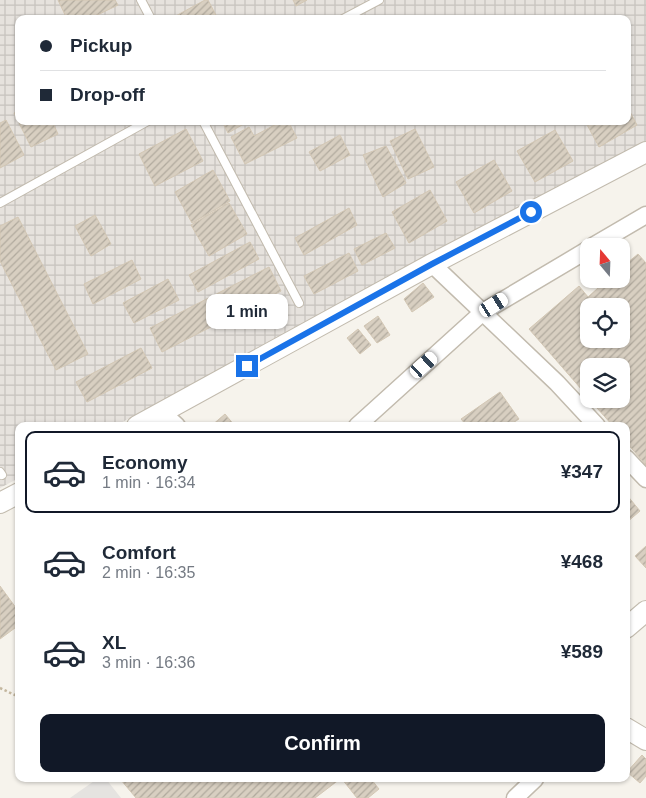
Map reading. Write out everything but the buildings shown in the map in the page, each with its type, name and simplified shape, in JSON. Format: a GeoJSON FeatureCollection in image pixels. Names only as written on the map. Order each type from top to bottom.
{"type":"FeatureCollection","features":[{"type":"Feature","properties":{"kind":"street"},"geometry":{"type":"LineString","coordinates":[[144,422],[432,264],[646,152]]}},
{"type":"Feature","properties":{"kind":"street"},"geometry":{"type":"LineString","coordinates":[[607,238],[646,215]]}},
{"type":"Feature","properties":{"kind":"street"},"geometry":{"type":"LineString","coordinates":[[361,422],[483,312],[580,254]]}},
{"type":"Feature","properties":{"kind":"street"},"geometry":{"type":"LineString","coordinates":[[432,264],[557,384],[593,422]]}},
{"type":"Feature","properties":{"kind":"street"},"geometry":{"type":"LineString","coordinates":[[162,412],[173,422]]}},
{"type":"Feature","properties":{"kind":"street"},"geometry":{"type":"LineString","coordinates":[[630,462],[646,479]]}},
{"type":"Feature","properties":{"kind":"street"},"geometry":{"type":"LineString","coordinates":[[0,503],[15,495]]}},
{"type":"Feature","properties":{"kind":"street"},"geometry":{"type":"LineString","coordinates":[[630,625],[646,611]]}},
{"type":"Feature","properties":{"kind":"street"},"geometry":{"type":"LineString","coordinates":[[630,730],[646,740]]}},
{"type":"Feature","properties":{"kind":"street"},"geometry":{"type":"LineString","coordinates":[[515,798],[532,782]]}},
{"type":"Feature","properties":{"kind":"lane"},"geometry":{"type":"LineString","coordinates":[[141,0],[149,15]]}},
{"type":"Feature","properties":{"kind":"lane"},"geometry":{"type":"LineString","coordinates":[[351,15],[379,0]]}},
{"type":"Feature","properties":{"kind":"lane"},"geometry":{"type":"LineString","coordinates":[[0,203],[141,125]]}},
{"type":"Feature","properties":{"kind":"lane"},"geometry":{"type":"LineString","coordinates":[[205,125],[299,303]]}},
{"type":"Feature","properties":{"kind":"path"},"geometry":{"type":"LineString","coordinates":[[0,688],[15,695]]}},
{"type":"Feature","properties":{"kind":"shaded area"},"geometry":{"type":"Polygon","coordinates":[[[0,0],[646,0],[646,141],[122,422],[15,422],[15,480],[0,488],[0,0]]]}},
{"type":"Feature","properties":{"kind":"shaded area"},"geometry":{"type":"Polygon","coordinates":[[[93,782],[108,782],[121,798],[70,798],[93,782]]]}},
{"type":"Feature","properties":{"kind":"route"},"geometry":{"type":"LineString","coordinates":[[247,366],[531,212]]}}]}
